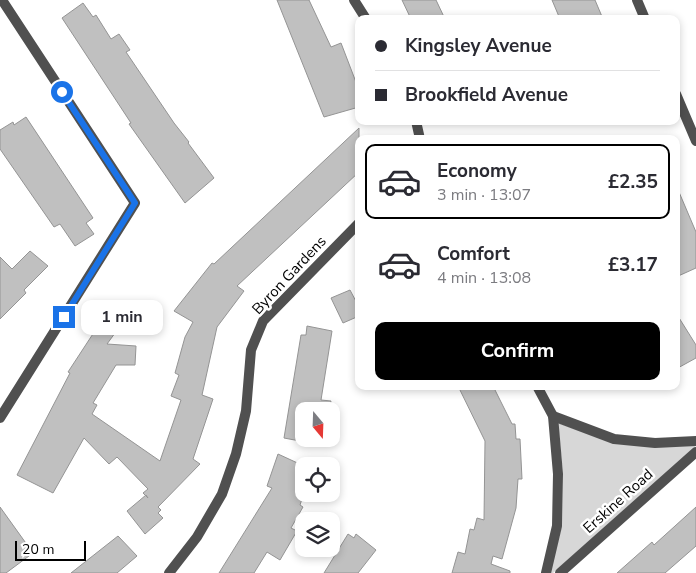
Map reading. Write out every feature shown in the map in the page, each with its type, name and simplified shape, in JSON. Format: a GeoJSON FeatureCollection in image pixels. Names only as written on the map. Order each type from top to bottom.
{"type":"FeatureCollection","features":[{"type":"Feature","properties":{"kind":"street"},"geometry":{"type":"LineString","coordinates":[[0,418],[135,203],[2,0]]}},
{"type":"Feature","properties":{"kind":"street"},"geometry":{"type":"LineString","coordinates":[[354,0],[363,15]]}},
{"type":"Feature","properties":{"kind":"street"},"geometry":{"type":"LineString","coordinates":[[637,0],[643,15]]}},
{"type":"Feature","properties":{"kind":"street"},"geometry":{"type":"LineString","coordinates":[[680,103],[696,141]]}},
{"type":"Feature","properties":{"kind":"street","name":"Byron Gardens"},"geometry":{"type":"LineString","coordinates":[[169,573],[197,537],[222,494],[236,454],[246,411],[251,350],[263,321],[355,227]]}},
{"type":"Feature","properties":{"kind":"street"},"geometry":{"type":"LineString","coordinates":[[539,390],[553,416],[558,474],[557,526],[546,573]]}},
{"type":"Feature","properties":{"kind":"street"},"geometry":{"type":"LineString","coordinates":[[553,416],[614,439],[655,443],[696,442]]}},
{"type":"Feature","properties":{"kind":"street","name":"Erskine Road"},"geometry":{"type":"LineString","coordinates":[[560,573],[696,452]]}},
{"type":"Feature","properties":{"kind":"shaded area"},"geometry":{"type":"Polygon","coordinates":[[[558,423],[616,444],[696,446],[553,573],[550,573],[562,526],[563,473],[558,423]]]}},
{"type":"Feature","properties":{"kind":"building"},"geometry":{"type":"Polygon","coordinates":[[[277,0],[309,0],[331,47],[341,43],[355,80],[355,108],[324,117],[277,0]]]}},
{"type":"Feature","properties":{"kind":"building"},"geometry":{"type":"Polygon","coordinates":[[[402,0],[436,0],[443,15],[409,15],[402,0]]]}},
{"type":"Feature","properties":{"kind":"building"},"geometry":{"type":"Polygon","coordinates":[[[552,0],[595,0],[601,15],[558,15],[552,0]]]}},
{"type":"Feature","properties":{"kind":"building"},"geometry":{"type":"Polygon","coordinates":[[[83,3],[93,17],[96,15],[111,39],[119,34],[130,50],[126,52],[214,178],[185,203],[129,124],[131,123],[62,18],[83,3]]]}},
{"type":"Feature","properties":{"kind":"building"},"geometry":{"type":"Polygon","coordinates":[[[26,117],[93,218],[86,223],[94,234],[75,246],[60,224],[54,227],[0,149],[0,130],[13,122],[14,125],[26,117]]]}},
{"type":"Feature","properties":{"kind":"building"},"geometry":{"type":"Polygon","coordinates":[[[359,128],[359,135],[355,135],[355,176],[237,286],[244,291],[217,327],[202,395],[213,399],[193,459],[200,464],[158,507],[161,510],[158,513],[163,518],[145,534],[127,511],[145,495],[143,493],[148,489],[117,457],[109,464],[84,438],[53,493],[17,475],[70,373],[68,372],[104,317],[118,329],[107,344],[136,346],[135,365],[116,365],[93,403],[97,405],[92,414],[160,461],[181,400],[171,396],[179,375],[175,373],[185,337],[193,322],[174,311],[212,263],[214,264],[359,128]]]}},
{"type":"Feature","properties":{"kind":"building"},"geometry":{"type":"Polygon","coordinates":[[[680,194],[696,232],[696,268],[680,275],[680,194]]]}},
{"type":"Feature","properties":{"kind":"building"},"geometry":{"type":"Polygon","coordinates":[[[30,251],[48,266],[24,290],[26,293],[0,319],[0,257],[12,269],[30,251]]]}},
{"type":"Feature","properties":{"kind":"building"},"geometry":{"type":"Polygon","coordinates":[[[350,290],[355,299],[355,318],[343,323],[331,298],[350,290]]]}},
{"type":"Feature","properties":{"kind":"building"},"geometry":{"type":"Polygon","coordinates":[[[680,319],[696,345],[696,358],[680,367],[680,319]]]}},
{"type":"Feature","properties":{"kind":"building"},"geometry":{"type":"Polygon","coordinates":[[[307,326],[332,331],[321,400],[331,401],[295,402],[295,440],[284,438],[301,335],[306,335],[307,326]]]}},
{"type":"Feature","properties":{"kind":"building"},"geometry":{"type":"Polygon","coordinates":[[[460,390],[495,390],[512,424],[515,424],[516,439],[520,439],[522,479],[518,479],[516,508],[502,559],[493,556],[491,564],[510,571],[510,573],[452,573],[458,552],[465,554],[470,529],[474,530],[477,518],[484,520],[485,441],[460,390]]]}},
{"type":"Feature","properties":{"kind":"building"},"geometry":{"type":"Polygon","coordinates":[[[278,454],[295,462],[295,502],[301,502],[300,505],[303,507],[300,512],[295,512],[295,521],[291,528],[295,530],[295,534],[280,560],[267,552],[254,573],[219,573],[272,488],[267,486],[278,454]]]}},
{"type":"Feature","properties":{"kind":"building"},"geometry":{"type":"Polygon","coordinates":[[[0,507],[33,553],[6,573],[0,573],[0,507]]]}},
{"type":"Feature","properties":{"kind":"building"},"geometry":{"type":"Polygon","coordinates":[[[696,507],[696,546],[665,573],[617,573],[652,542],[654,545],[696,507]]]}},
{"type":"Feature","properties":{"kind":"building"},"geometry":{"type":"Polygon","coordinates":[[[348,534],[354,538],[356,534],[376,550],[358,573],[324,573],[334,557],[340,557],[340,547],[348,534]]]}},
{"type":"Feature","properties":{"kind":"building"},"geometry":{"type":"Polygon","coordinates":[[[118,536],[137,556],[117,573],[71,573],[118,536]]]}},
{"type":"Feature","properties":{"kind":"route"},"geometry":{"type":"LineString","coordinates":[[62,92],[135,203],[64,317]]}}]}
